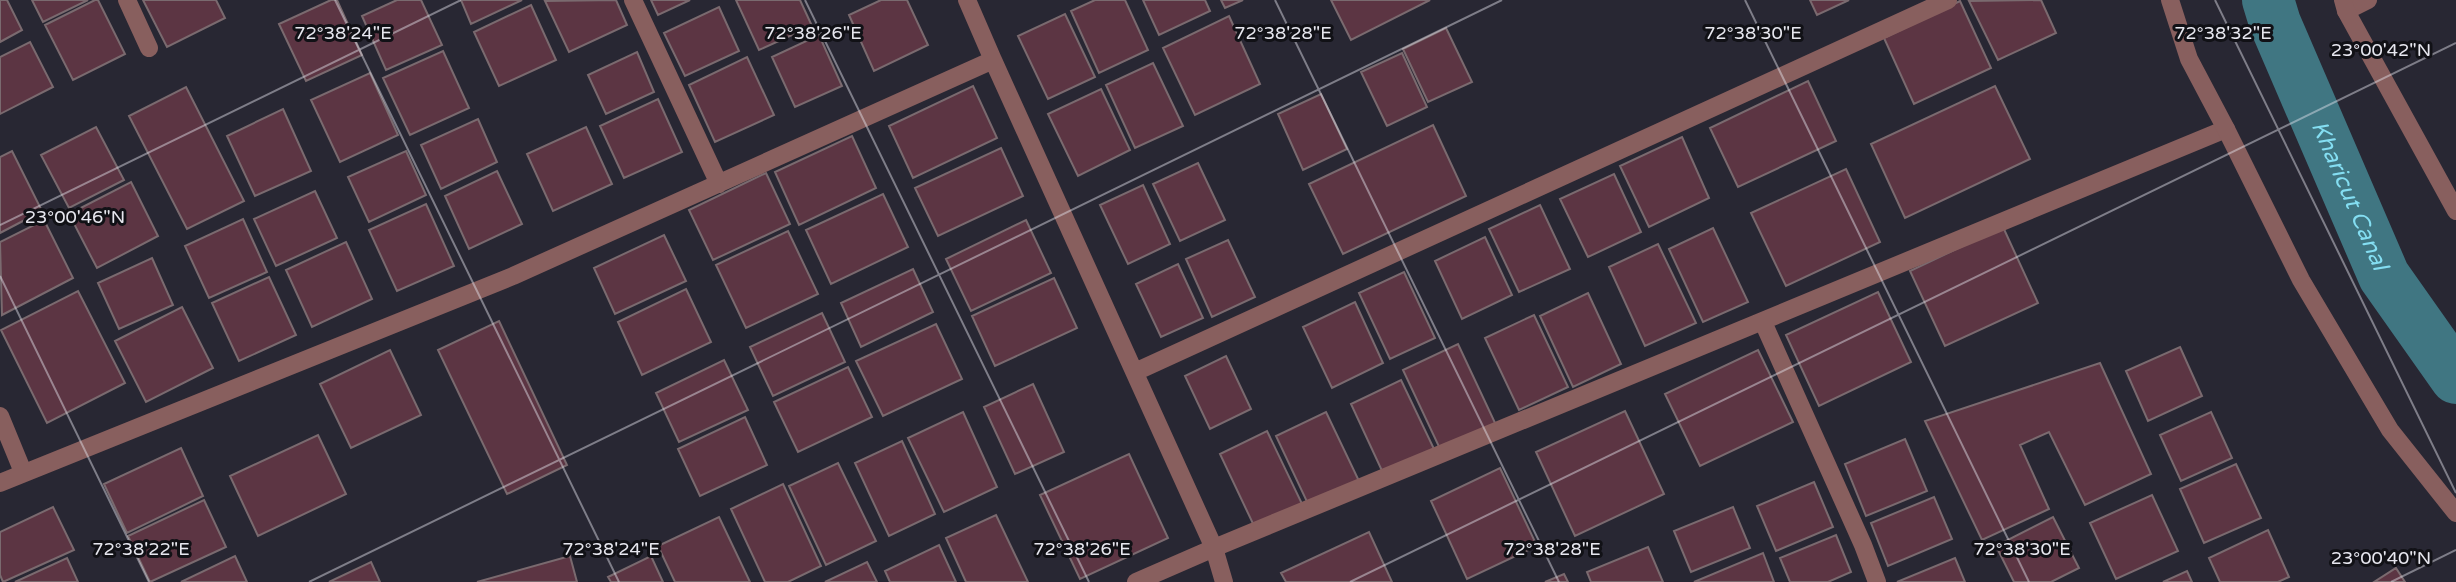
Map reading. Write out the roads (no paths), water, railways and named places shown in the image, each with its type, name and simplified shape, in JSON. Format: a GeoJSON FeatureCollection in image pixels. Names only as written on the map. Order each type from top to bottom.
{"type":"FeatureCollection","features":[{"type":"Feature","properties":{"kind":"street"},"geometry":{"type":"LineString","coordinates":[[127,0],[149,47]]}},
{"type":"Feature","properties":{"kind":"street"},"geometry":{"type":"LineString","coordinates":[[633,0],[719,184]]}},
{"type":"Feature","properties":{"kind":"street"},"geometry":{"type":"LineString","coordinates":[[967,0],[1214,548],[1224,582]]}},
{"type":"Feature","properties":{"kind":"street"},"geometry":{"type":"LineString","coordinates":[[1135,372],[1948,0]]}},
{"type":"Feature","properties":{"kind":"street"},"geometry":{"type":"LineString","coordinates":[[2170,0],[2189,59],[2301,280],[2390,430],[2456,513]]}},
{"type":"Feature","properties":{"kind":"street"},"geometry":{"type":"LineString","coordinates":[[2368,0],[2345,5],[2456,211]]}},
{"type":"Feature","properties":{"kind":"street"},"geometry":{"type":"LineString","coordinates":[[0,483],[513,276],[993,60]]}},
{"type":"Feature","properties":{"kind":"street"},"geometry":{"type":"LineString","coordinates":[[1136,582],[2226,129]]}},
{"type":"Feature","properties":{"kind":"street"},"geometry":{"type":"LineString","coordinates":[[1763,323],[1858,533],[1877,582]]}},
{"type":"Feature","properties":{"kind":"street"},"geometry":{"type":"LineString","coordinates":[[0,416],[23,472]]}},
{"type":"Feature","properties":{"kind":"waterway","name":"Kharicut Canal"},"geometry":{"type":"LineString","coordinates":[[2268,0],[2275,23],[2384,276],[2456,378]]}}]}
